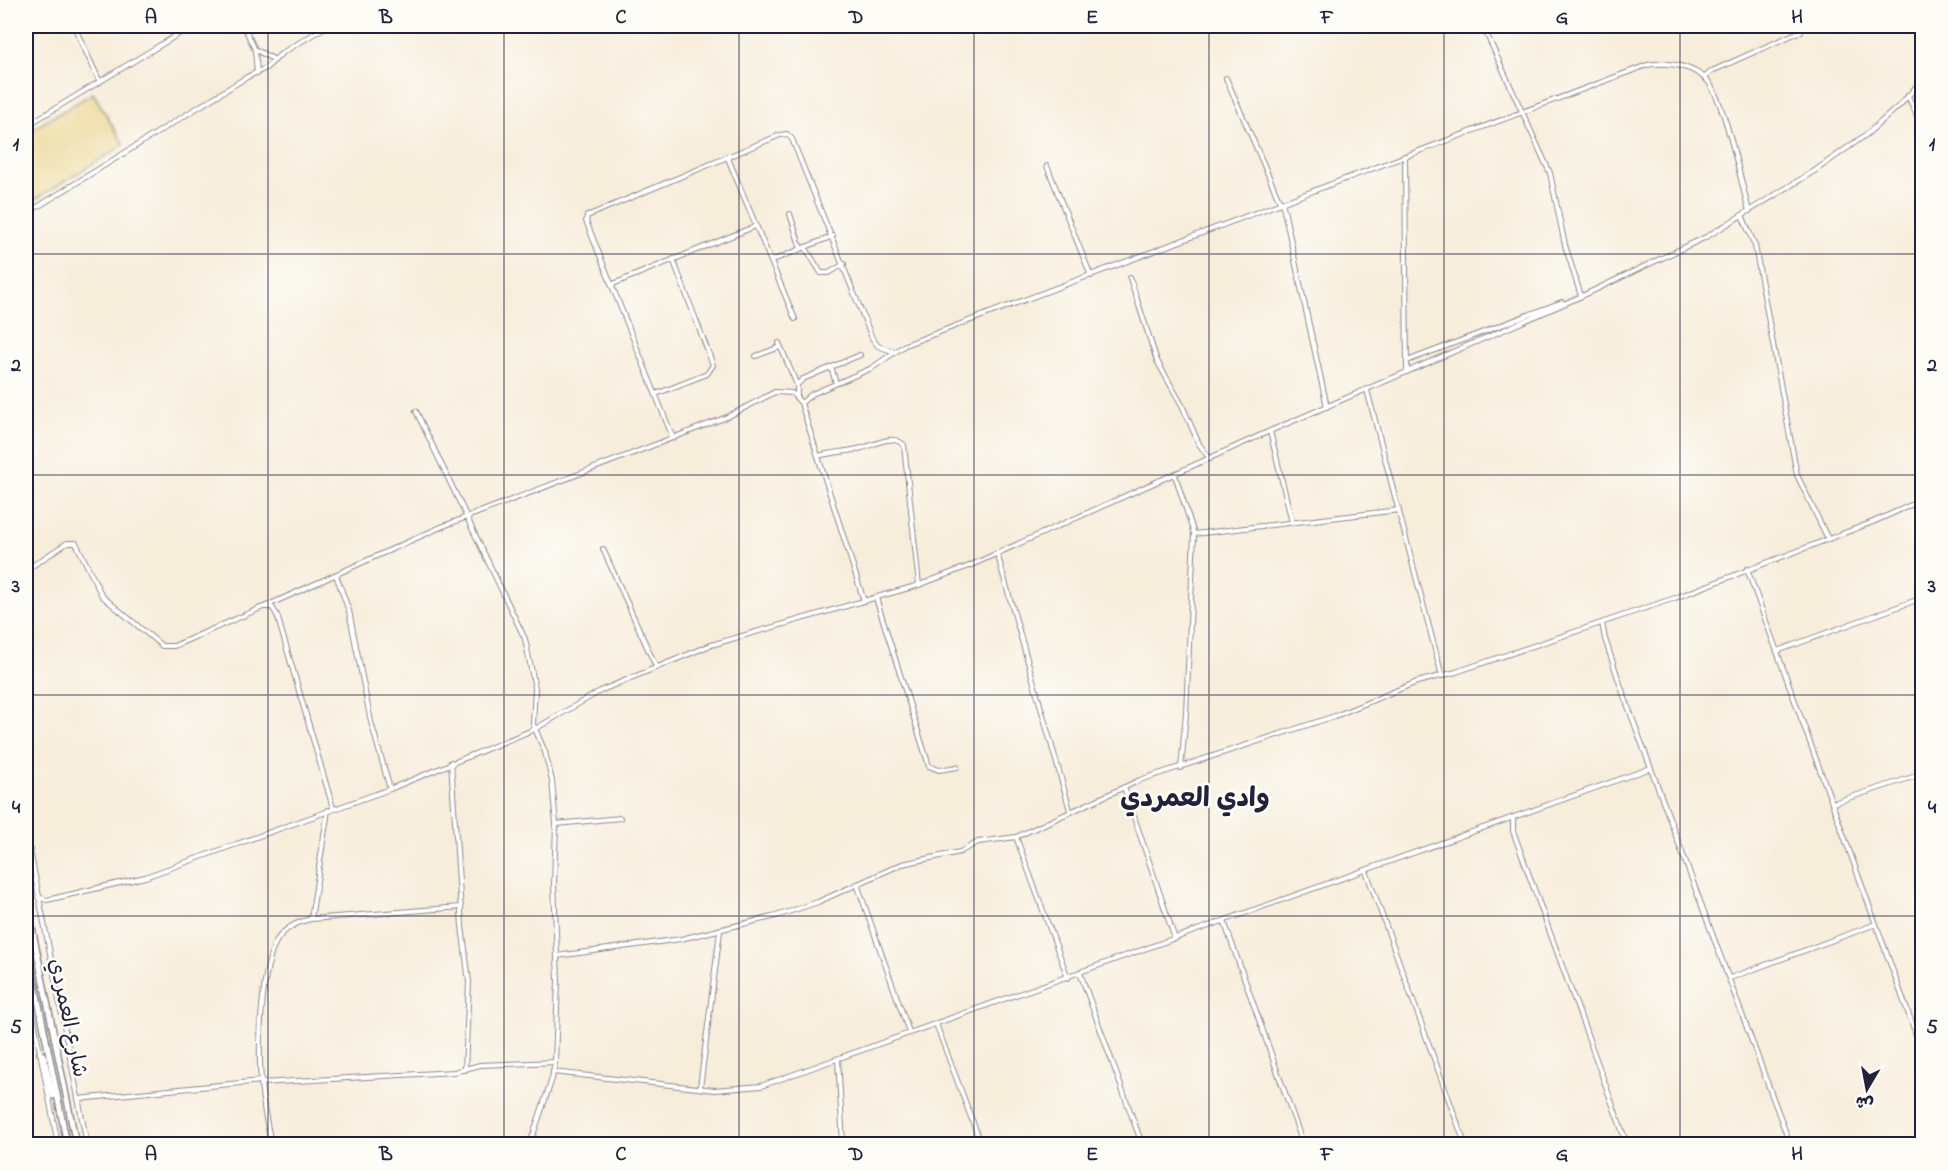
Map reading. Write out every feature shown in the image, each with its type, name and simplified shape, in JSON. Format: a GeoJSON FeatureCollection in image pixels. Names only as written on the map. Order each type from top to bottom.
{"type":"FeatureCollection","features":[{"type":"Feature","properties":{"kind":"main road","name":"شارع العمردي"},"geometry":{"type":"LineString","coordinates":[[26,898],[76,1144]]}},
{"type":"Feature","properties":{"kind":"main road","name":"شارع العمردي"},"geometry":{"type":"LineString","coordinates":[[26,940],[67,1144]]}},
{"type":"Feature","properties":{"kind":"main road"},"geometry":{"type":"LineString","coordinates":[[40,1053],[43,1055],[60,1113]]}},
{"type":"Feature","properties":{"kind":"street"},"geometry":{"type":"LineString","coordinates":[[74,26],[100,81]]}},
{"type":"Feature","properties":{"kind":"street"},"geometry":{"type":"LineString","coordinates":[[26,126],[192,26]]}},
{"type":"Feature","properties":{"kind":"street"},"geometry":{"type":"LineString","coordinates":[[244,26],[255,50],[257,73]]}},
{"type":"Feature","properties":{"kind":"street"},"geometry":{"type":"LineString","coordinates":[[26,214],[257,73],[327,26]]}},
{"type":"Feature","properties":{"kind":"street"},"geometry":{"type":"LineString","coordinates":[[1483,26],[1553,183],[1565,245],[1582,296]]}},
{"type":"Feature","properties":{"kind":"street"},"geometry":{"type":"LineString","coordinates":[[1704,78],[1712,72],[1801,31]]}},
{"type":"Feature","properties":{"kind":"street"},"geometry":{"type":"LineString","coordinates":[[255,50],[275,60]]}},
{"type":"Feature","properties":{"kind":"street"},"geometry":{"type":"LineString","coordinates":[[801,403],[836,383],[872,368],[893,351],[1522,110],[1647,65],[1679,66],[1704,78],[1717,98],[1749,211]]}},
{"type":"Feature","properties":{"kind":"street"},"geometry":{"type":"LineString","coordinates":[[1226,78],[1281,202],[1327,407]]}},
{"type":"Feature","properties":{"kind":"street"},"geometry":{"type":"LineString","coordinates":[[38,897],[47,900],[140,879],[257,838],[390,789],[535,729],[602,690],[656,667],[753,631],[919,585],[997,553],[1270,431],[1582,296],[1706,237],[1867,134],[1923,80]]}},
{"type":"Feature","properties":{"kind":"street"},"geometry":{"type":"LineString","coordinates":[[1908,96],[1923,126]]}},
{"type":"Feature","properties":{"kind":"street"},"geometry":{"type":"LineString","coordinates":[[673,438],[586,221],[589,214],[780,135],[790,136],[875,342],[883,349],[893,351]]}},
{"type":"Feature","properties":{"kind":"street"},"geometry":{"type":"LineString","coordinates":[[727,156],[795,319]]}},
{"type":"Feature","properties":{"kind":"street"},"geometry":{"type":"LineString","coordinates":[[1405,156],[1407,372]]}},
{"type":"Feature","properties":{"kind":"street"},"geometry":{"type":"LineString","coordinates":[[1047,166],[1090,276]]}},
{"type":"Feature","properties":{"kind":"street"},"geometry":{"type":"LineString","coordinates":[[790,214],[803,248],[821,273],[829,273],[844,264]]}},
{"type":"Feature","properties":{"kind":"street"},"geometry":{"type":"LineString","coordinates":[[1742,215],[1755,246],[1797,475],[1828,539]]}},
{"type":"Feature","properties":{"kind":"street"},"geometry":{"type":"LineString","coordinates":[[613,284],[756,226]]}},
{"type":"Feature","properties":{"kind":"street"},"geometry":{"type":"LineString","coordinates":[[771,261],[833,236]]}},
{"type":"Feature","properties":{"kind":"street"},"geometry":{"type":"LineString","coordinates":[[656,394],[707,374],[713,365],[673,260]]}},
{"type":"Feature","properties":{"kind":"street"},"geometry":{"type":"LineString","coordinates":[[1130,278],[1155,356],[1182,405],[1199,444],[1210,459]]}},
{"type":"Feature","properties":{"kind":"street"},"geometry":{"type":"LineString","coordinates":[[1407,361],[1422,358],[1521,316],[1582,296]]}},
{"type":"Feature","properties":{"kind":"street"},"geometry":{"type":"LineString","coordinates":[[756,356],[779,345],[797,386],[797,397]]}},
{"type":"Feature","properties":{"kind":"street"},"geometry":{"type":"LineString","coordinates":[[797,386],[803,379],[860,355]]}},
{"type":"Feature","properties":{"kind":"street"},"geometry":{"type":"LineString","coordinates":[[831,367],[836,383]]}},
{"type":"Feature","properties":{"kind":"street"},"geometry":{"type":"LineString","coordinates":[[1164,373],[1172,371]]}},
{"type":"Feature","properties":{"kind":"street"},"geometry":{"type":"LineString","coordinates":[[1367,390],[1443,676]]}},
{"type":"Feature","properties":{"kind":"street"},"geometry":{"type":"LineString","coordinates":[[26,570],[67,543],[76,543],[102,596],[162,646],[180,644],[465,517],[727,417],[775,392],[786,391],[797,397],[801,403],[864,601]]}},
{"type":"Feature","properties":{"kind":"street"},"geometry":{"type":"LineString","coordinates":[[416,411],[525,639],[536,688],[532,720],[550,770],[556,825],[555,1062],[530,1144]]}},
{"type":"Feature","properties":{"kind":"street"},"geometry":{"type":"LineString","coordinates":[[1270,431],[1292,522]]}},
{"type":"Feature","properties":{"kind":"street"},"geometry":{"type":"LineString","coordinates":[[818,456],[860,449],[887,440],[897,440],[904,445],[919,585]]}},
{"type":"Feature","properties":{"kind":"street"},"geometry":{"type":"LineString","coordinates":[[1174,475],[1194,534],[1186,720],[1181,768]]}},
{"type":"Feature","properties":{"kind":"street"},"geometry":{"type":"LineString","coordinates":[[557,956],[640,946],[720,931],[797,909],[902,864],[960,852],[978,842],[1016,837],[1070,810],[1124,787],[1335,716],[1401,688],[1683,595],[1923,500]]}},
{"type":"Feature","properties":{"kind":"street"},"geometry":{"type":"LineString","coordinates":[[1194,534],[1400,510]]}},
{"type":"Feature","properties":{"kind":"street"},"geometry":{"type":"LineString","coordinates":[[603,549],[656,667]]}},
{"type":"Feature","properties":{"kind":"street"},"geometry":{"type":"LineString","coordinates":[[997,553],[1070,810]]}},
{"type":"Feature","properties":{"kind":"street"},"geometry":{"type":"LineString","coordinates":[[1747,568],[1923,1051]]}},
{"type":"Feature","properties":{"kind":"street"},"geometry":{"type":"LineString","coordinates":[[336,575],[349,610],[371,722],[390,789]]}},
{"type":"Feature","properties":{"kind":"street"},"geometry":{"type":"LineString","coordinates":[[875,598],[929,766],[939,770],[957,767]]}},
{"type":"Feature","properties":{"kind":"street"},"geometry":{"type":"LineString","coordinates":[[1777,651],[1923,598]]}},
{"type":"Feature","properties":{"kind":"street"},"geometry":{"type":"LineString","coordinates":[[266,606],[272,607],[276,612],[331,809],[311,918]]}},
{"type":"Feature","properties":{"kind":"street"},"geometry":{"type":"LineString","coordinates":[[1602,622],[1623,693],[1790,1144]]}},
{"type":"Feature","properties":{"kind":"street"},"geometry":{"type":"LineString","coordinates":[[451,762],[461,907],[469,982],[465,1070]]}},
{"type":"Feature","properties":{"kind":"street"},"geometry":{"type":"LineString","coordinates":[[553,1072],[700,1089],[730,1090],[753,1087],[1068,978],[1651,768]]}},
{"type":"Feature","properties":{"kind":"street"},"geometry":{"type":"LineString","coordinates":[[1833,802],[1923,774]]}},
{"type":"Feature","properties":{"kind":"street"},"geometry":{"type":"LineString","coordinates":[[1124,787],[1175,939]]}},
{"type":"Feature","properties":{"kind":"street"},"geometry":{"type":"LineString","coordinates":[[556,825],[620,818]]}},
{"type":"Feature","properties":{"kind":"street"},"geometry":{"type":"LineString","coordinates":[[1514,818],[1513,831],[1627,1144]]}},
{"type":"Feature","properties":{"kind":"street"},"geometry":{"type":"LineString","coordinates":[[26,830],[87,1144]]}},
{"type":"Feature","properties":{"kind":"street"},"geometry":{"type":"LineString","coordinates":[[1016,837],[1068,978]]}},
{"type":"Feature","properties":{"kind":"street"},"geometry":{"type":"LineString","coordinates":[[1365,871],[1465,1144]]}},
{"type":"Feature","properties":{"kind":"street"},"geometry":{"type":"LineString","coordinates":[[857,884],[909,1032]]}},
{"type":"Feature","properties":{"kind":"street"},"geometry":{"type":"LineString","coordinates":[[40,908],[47,900]]}},
{"type":"Feature","properties":{"kind":"street"},"geometry":{"type":"LineString","coordinates":[[270,1144],[261,1082],[264,998],[274,948],[288,928],[311,918],[461,907]]}},
{"type":"Feature","properties":{"kind":"street"},"geometry":{"type":"LineString","coordinates":[[1224,921],[1303,1144]]}},
{"type":"Feature","properties":{"kind":"street"},"geometry":{"type":"LineString","coordinates":[[1730,978],[1876,924]]}},
{"type":"Feature","properties":{"kind":"street"},"geometry":{"type":"LineString","coordinates":[[700,1089],[720,931]]}},
{"type":"Feature","properties":{"kind":"street"},"geometry":{"type":"LineString","coordinates":[[1080,973],[1142,1144]]}},
{"type":"Feature","properties":{"kind":"street"},"geometry":{"type":"LineString","coordinates":[[26,980],[58,1144]]}},
{"type":"Feature","properties":{"kind":"street"},"geometry":{"type":"LineString","coordinates":[[936,1024],[981,1144]]}},
{"type":"Feature","properties":{"kind":"street"},"geometry":{"type":"LineString","coordinates":[[837,1059],[843,1144]]}},
{"type":"Feature","properties":{"kind":"street"},"geometry":{"type":"LineString","coordinates":[[78,1099],[261,1082],[465,1070],[480,1065],[555,1062]]}},
{"type":"Feature","properties":{"kind":"sand"},"geometry":{"type":"Polygon","coordinates":[[[93,93],[124,145],[26,205],[26,133],[93,93]]]}},
{"type":"Feature","properties":{"kind":"district","name":"وادي العمردي"},"geometry":{"type":"Point","coordinates":[1195,799]}}]}
